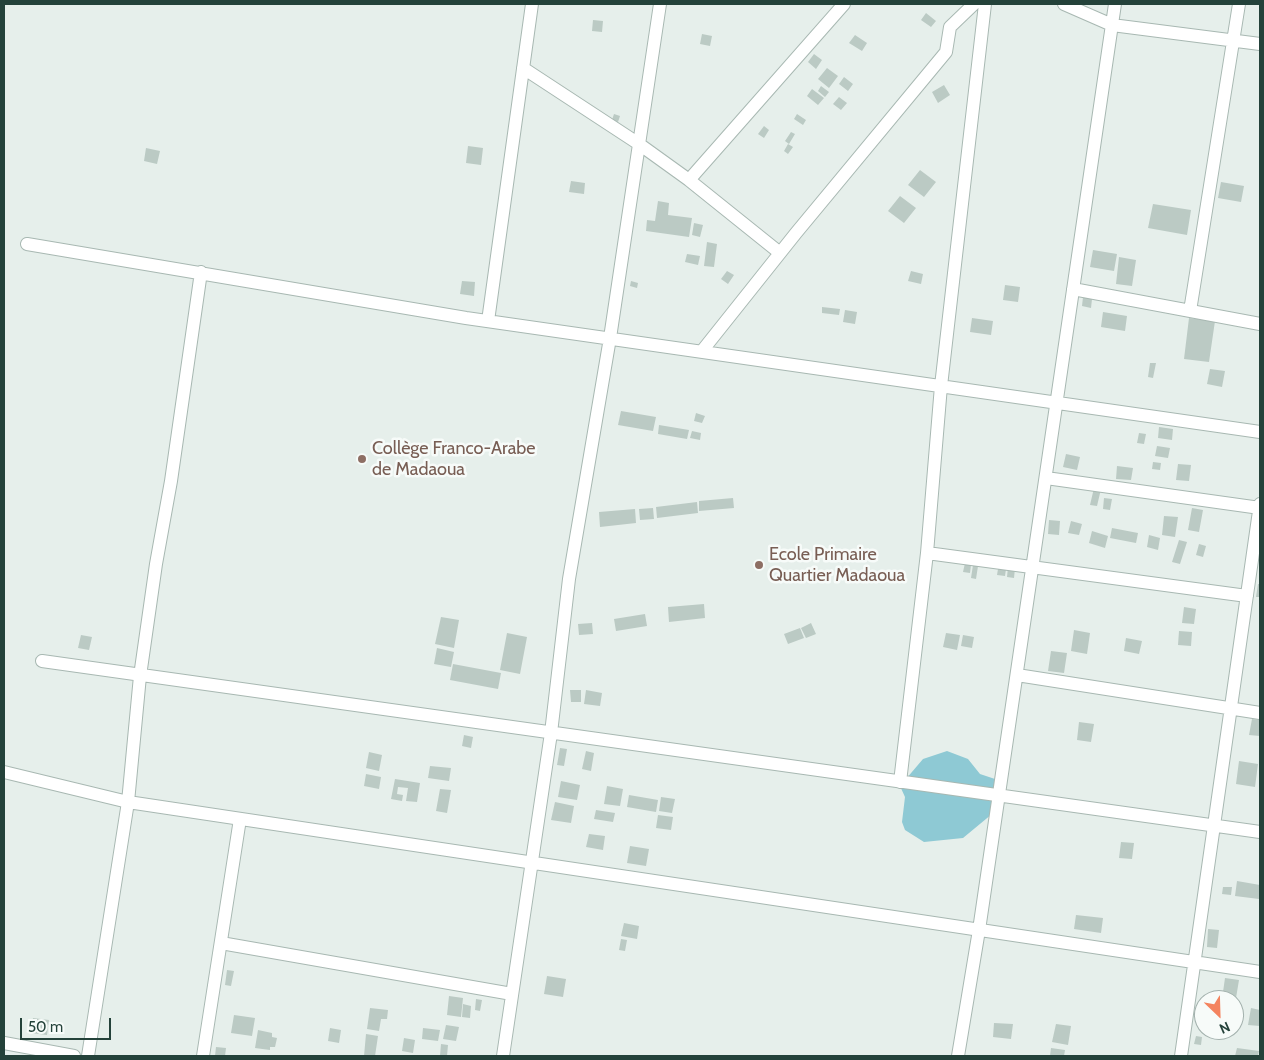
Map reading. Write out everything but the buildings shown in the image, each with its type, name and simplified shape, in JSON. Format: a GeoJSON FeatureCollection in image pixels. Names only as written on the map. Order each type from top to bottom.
{"type":"FeatureCollection","features":[{"type":"Feature","properties":{"kind":"street"},"geometry":{"type":"LineString","coordinates":[[488,321],[532,4]]}},
{"type":"Feature","properties":{"kind":"street"},"geometry":{"type":"LineString","coordinates":[[503,1056],[551,732],[568,579],[610,338],[660,4]]}},
{"type":"Feature","properties":{"kind":"street"},"geometry":{"type":"LineString","coordinates":[[689,180],[844,4]]}},
{"type":"Feature","properties":{"kind":"street"},"geometry":{"type":"LineString","coordinates":[[702,351],[780,253],[946,52],[950,27],[974,4]]}},
{"type":"Feature","properties":{"kind":"street"},"geometry":{"type":"LineString","coordinates":[[900,782],[927,553],[941,386],[985,4]]}},
{"type":"Feature","properties":{"kind":"street"},"geometry":{"type":"LineString","coordinates":[[1064,4],[1112,25],[1260,44]]}},
{"type":"Feature","properties":{"kind":"street"},"geometry":{"type":"LineString","coordinates":[[958,1056],[979,930],[1116,4]]}},
{"type":"Feature","properties":{"kind":"street"},"geometry":{"type":"LineString","coordinates":[[1190,311],[1239,4]]}},
{"type":"Feature","properties":{"kind":"street"},"geometry":{"type":"LineString","coordinates":[[523,68],[639,144],[689,180],[780,253]]}},
{"type":"Feature","properties":{"kind":"street"},"geometry":{"type":"LineString","coordinates":[[27,244],[488,321],[1260,432]]}},
{"type":"Feature","properties":{"kind":"street"},"geometry":{"type":"LineString","coordinates":[[88,1056],[128,802],[140,676],[201,272]]}},
{"type":"Feature","properties":{"kind":"street"},"geometry":{"type":"LineString","coordinates":[[1073,289],[1260,324]]}},
{"type":"Feature","properties":{"kind":"street"},"geometry":{"type":"LineString","coordinates":[[1046,478],[1260,506],[1257,545],[1247,596],[1181,1056]]}},
{"type":"Feature","properties":{"kind":"street"},"geometry":{"type":"LineString","coordinates":[[927,553],[1247,596]]}},
{"type":"Feature","properties":{"kind":"street"},"geometry":{"type":"LineString","coordinates":[[42,661],[1260,832]]}},
{"type":"Feature","properties":{"kind":"street"},"geometry":{"type":"LineString","coordinates":[[1017,675],[1260,712]]}},
{"type":"Feature","properties":{"kind":"street"},"geometry":{"type":"LineString","coordinates":[[4,772],[128,802],[1260,972]]}},
{"type":"Feature","properties":{"kind":"street"},"geometry":{"type":"LineString","coordinates":[[203,1056],[240,819]]}},
{"type":"Feature","properties":{"kind":"street"},"geometry":{"type":"LineString","coordinates":[[221,943],[512,994]]}},
{"type":"Feature","properties":{"kind":"street"},"geometry":{"type":"LineString","coordinates":[[4,1043],[74,1056]]}},
{"type":"Feature","properties":{"kind":"water"},"geometry":{"type":"Polygon","coordinates":[[[947,751],[968,759],[980,774],[995,779],[992,814],[963,838],[924,842],[905,830],[902,822],[905,797],[900,786],[923,759],[947,751]]]}},
{"type":"Feature","properties":{"kind":"place","name":"Collège Franco-Arabe de Madaoua"},"geometry":{"type":"Point","coordinates":[362,459]}},
{"type":"Feature","properties":{"kind":"place","name":"Ecole Primaire Quartier Madaoua"},"geometry":{"type":"Point","coordinates":[759,565]}}]}
